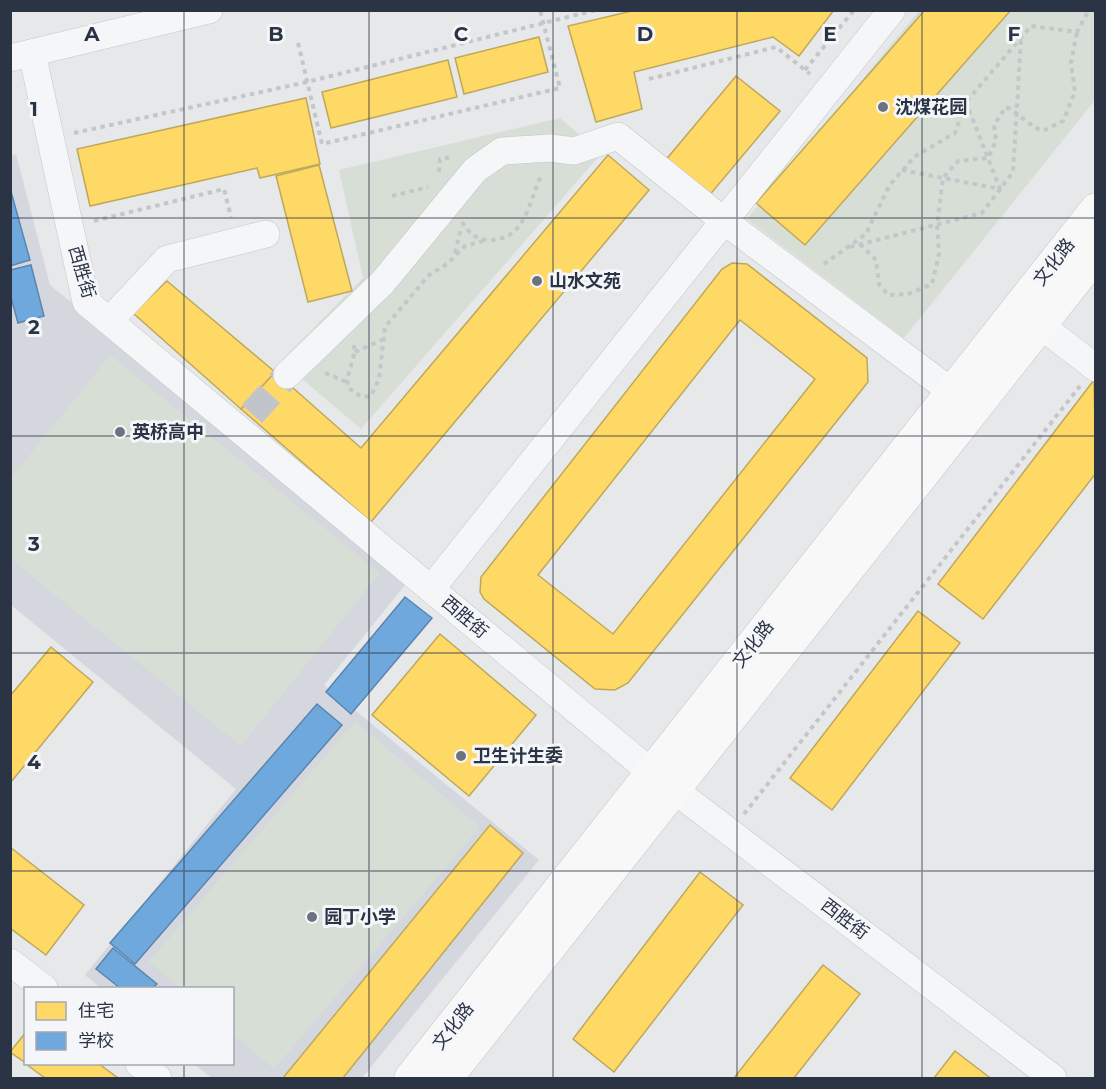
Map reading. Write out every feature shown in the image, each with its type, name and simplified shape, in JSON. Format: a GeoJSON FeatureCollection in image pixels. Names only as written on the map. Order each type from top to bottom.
{"type":"FeatureCollection","features":[{"type":"Feature","properties":{"kind":"main road","name":"文化路"},"geometry":{"type":"LineString","coordinates":[[446,1078],[952,392],[1095,210]]}},
{"type":"Feature","properties":{"kind":"main road","name":"文化路"},"geometry":{"type":"LineString","coordinates":[[411,1078],[663,781],[1040,325],[1095,254]]}},
{"type":"Feature","properties":{"kind":"street"},"geometry":{"type":"LineString","coordinates":[[21,56],[209,10]]}},
{"type":"Feature","properties":{"kind":"street"},"geometry":{"type":"LineString","coordinates":[[432,589],[892,10]]}},
{"type":"Feature","properties":{"kind":"street","name":"西胜街"},"geometry":{"type":"LineString","coordinates":[[21,56],[69,227],[86,302],[245,421],[432,589],[663,781],[1053,1078]]}},
{"type":"Feature","properties":{"kind":"street"},"geometry":{"type":"LineString","coordinates":[[287,375],[458,207],[475,170],[502,151],[550,148],[574,151],[618,136],[724,221],[952,392]]}},
{"type":"Feature","properties":{"kind":"street"},"geometry":{"type":"LineString","coordinates":[[109,321],[167,260],[266,234]]}},
{"type":"Feature","properties":{"kind":"street"},"geometry":{"type":"LineString","coordinates":[[1040,325],[1095,368]]}},
{"type":"Feature","properties":{"kind":"street"},"geometry":{"type":"LineString","coordinates":[[10,962],[43,987]]}},
{"type":"Feature","properties":{"kind":"street"},"geometry":{"type":"LineString","coordinates":[[140,1065],[158,1078]]}},
{"type":"Feature","properties":{"kind":"path"},"geometry":{"type":"LineString","coordinates":[[298,43],[322,144],[560,88],[540,10]]}},
{"type":"Feature","properties":{"kind":"path"},"geometry":{"type":"LineString","coordinates":[[67,134],[307,82],[597,10]]}},
{"type":"Feature","properties":{"kind":"path"},"geometry":{"type":"LineString","coordinates":[[805,70],[854,10]]}},
{"type":"Feature","properties":{"kind":"path"},"geometry":{"type":"LineString","coordinates":[[988,158],[996,141],[994,125],[1006,107],[1017,112],[1030,126],[1043,131],[1063,121],[1075,92],[1071,63],[1077,32],[1089,10]]}},
{"type":"Feature","properties":{"kind":"path"},"geometry":{"type":"LineString","coordinates":[[802,280],[866,234],[889,186],[914,157],[955,133],[966,102],[1030,26],[1077,32]]}},
{"type":"Feature","properties":{"kind":"path"},"geometry":{"type":"LineString","coordinates":[[847,248],[982,213],[1013,172],[1021,37]]}},
{"type":"Feature","properties":{"kind":"path"},"geometry":{"type":"LineString","coordinates":[[649,79],[776,47],[829,89]]}},
{"type":"Feature","properties":{"kind":"path"},"geometry":{"type":"LineString","coordinates":[[966,102],[1000,189]]}},
{"type":"Feature","properties":{"kind":"path"},"geometry":{"type":"LineString","coordinates":[[455,253],[465,246],[486,240],[506,238],[519,228],[532,193],[548,164],[550,148]]}},
{"type":"Feature","properties":{"kind":"path"},"geometry":{"type":"LineString","coordinates":[[860,244],[876,260],[879,284],[888,295],[908,294],[932,284],[939,254],[937,225],[943,178],[958,161],[988,158]]}},
{"type":"Feature","properties":{"kind":"path"},"geometry":{"type":"LineString","coordinates":[[902,170],[1000,189]]}},
{"type":"Feature","properties":{"kind":"path"},"geometry":{"type":"LineString","coordinates":[[69,227],[224,189]]}},
{"type":"Feature","properties":{"kind":"path"},"geometry":{"type":"LineString","coordinates":[[458,207],[470,234],[486,240]]}},
{"type":"Feature","properties":{"kind":"path"},"geometry":{"type":"LineString","coordinates":[[334,329],[348,334],[355,352],[347,382],[348,388],[362,397],[371,396],[379,379],[385,327],[429,275],[447,264],[455,253],[461,237],[458,207]]}},
{"type":"Feature","properties":{"kind":"path"},"geometry":{"type":"LineString","coordinates":[[355,352],[382,340]]}},
{"type":"Feature","properties":{"kind":"path"},"geometry":{"type":"LineString","coordinates":[[731,831],[1095,368]]}},
{"type":"Feature","properties":{"kind":"shaded area"},"geometry":{"type":"Polygon","coordinates":[[[919,11],[1095,11],[1095,100],[904,338],[747,219],[919,11]]]}},
{"type":"Feature","properties":{"kind":"shaded area"},"geometry":{"type":"Polygon","coordinates":[[[560,118],[601,154],[361,429],[281,361],[363,278],[339,170],[560,118]]]}},
{"type":"Feature","properties":{"kind":"shaded area"},"geometry":{"type":"Polygon","coordinates":[[[16,154],[50,285],[410,579],[324,685],[539,860],[362,1078],[212,1078],[195,1065],[234,1065],[234,987],[100,987],[85,975],[236,789],[11,605],[10,156],[16,154]]]}},
{"type":"Feature","properties":{"kind":"shaded area","name":"英桥高中"},"geometry":{"type":"Polygon","coordinates":[[[110,355],[380,573],[241,746],[11,559],[11,478],[110,355]]]}},
{"type":"Feature","properties":{"kind":"shaded area"},"geometry":{"type":"Polygon","coordinates":[[[355,721],[480,827],[274,1069],[234,1035],[234,987],[179,987],[149,962],[355,721]]]}},
{"type":"Feature","properties":{"kind":"building: 住宅"},"geometry":{"type":"Polygon","coordinates":[[[636,10],[834,10],[799,56],[773,37],[634,72],[642,109],[596,122],[568,26],[636,10]]]}},
{"type":"Feature","properties":{"kind":"building: 住宅","name":"沈煤花园"},"geometry":{"type":"Polygon","coordinates":[[[925,10],[1011,10],[805,245],[756,203],[925,10]]]}},
{"type":"Feature","properties":{"kind":"building: 住宅"},"geometry":{"type":"Polygon","coordinates":[[[539,37],[548,72],[464,94],[455,58],[539,37]]]}},
{"type":"Feature","properties":{"kind":"building: 住宅"},"geometry":{"type":"Polygon","coordinates":[[[448,60],[457,97],[331,128],[322,92],[448,60]]]}},
{"type":"Feature","properties":{"kind":"building: 住宅"},"geometry":{"type":"Polygon","coordinates":[[[736,76],[780,111],[708,197],[664,162],[736,76]]]}},
{"type":"Feature","properties":{"kind":"building: 住宅"},"geometry":{"type":"Polygon","coordinates":[[[306,98],[320,164],[260,178],[257,168],[90,206],[77,149],[306,98]]]}},
{"type":"Feature","properties":{"kind":"building: 住宅","name":"山水文苑"},"geometry":{"type":"Polygon","coordinates":[[[608,155],[649,190],[371,522],[241,409],[275,372],[361,448],[608,155]]]}},
{"type":"Feature","properties":{"kind":"building: 住宅"},"geometry":{"type":"Polygon","coordinates":[[[319,165],[352,291],[308,302],[276,176],[319,165]]]}},
{"type":"Feature","properties":{"kind":"building: 住宅"},"geometry":{"type":"Polygon","coordinates":[[[732,263],[747,264],[867,358],[868,382],[628,683],[615,690],[595,689],[484,599],[480,592],[481,577],[722,269],[732,263]],[[740,320],[538,575],[613,634],[815,379],[740,320]]]}},
{"type":"Feature","properties":{"kind":"building: 住宅"},"geometry":{"type":"Polygon","coordinates":[[[167,281],[275,372],[241,409],[133,313],[167,281]]]}},
{"type":"Feature","properties":{"kind":"building: 住宅"},"geometry":{"type":"Polygon","coordinates":[[[1094,380],[1096,473],[983,619],[938,584],[1094,380]]]}},
{"type":"Feature","properties":{"kind":"building: 住宅"},"geometry":{"type":"Polygon","coordinates":[[[918,611],[960,643],[832,810],[790,778],[918,611]]]}},
{"type":"Feature","properties":{"kind":"building: 住宅","name":"卫生计生委"},"geometry":{"type":"Polygon","coordinates":[[[440,634],[536,715],[469,796],[372,715],[440,634]]]}},
{"type":"Feature","properties":{"kind":"building: 住宅"},"geometry":{"type":"Polygon","coordinates":[[[51,647],[93,682],[11,782],[10,696],[51,647]]]}},
{"type":"Feature","properties":{"kind":"building: 住宅"},"geometry":{"type":"Polygon","coordinates":[[[490,825],[523,853],[343,1078],[283,1078],[490,825]]]}},
{"type":"Feature","properties":{"kind":"building: 住宅"},"geometry":{"type":"Polygon","coordinates":[[[10,847],[84,905],[46,955],[10,928],[10,847]]]}},
{"type":"Feature","properties":{"kind":"building: 住宅"},"geometry":{"type":"Polygon","coordinates":[[[700,872],[743,905],[614,1072],[573,1039],[700,872]]]}},
{"type":"Feature","properties":{"kind":"building: 住宅"},"geometry":{"type":"Polygon","coordinates":[[[823,965],[860,994],[794,1078],[734,1078],[823,965]]]}},
{"type":"Feature","properties":{"kind":"building: 住宅"},"geometry":{"type":"Polygon","coordinates":[[[24,1034],[24,1062],[10,1052],[24,1034]]]}},
{"type":"Feature","properties":{"kind":"building: 住宅"},"geometry":{"type":"Polygon","coordinates":[[[955,1051],[989,1077],[934,1078],[955,1051]]]}},
{"type":"Feature","properties":{"kind":"building: 住宅"},"geometry":{"type":"Polygon","coordinates":[[[27,1065],[100,1065],[118,1078],[45,1078],[27,1065]]]}},
{"type":"Feature","properties":{"kind":"building: 学校"},"geometry":{"type":"Polygon","coordinates":[[[10,188],[30,260],[10,266],[10,188]]]}},
{"type":"Feature","properties":{"kind":"building: 学校"},"geometry":{"type":"Polygon","coordinates":[[[31,265],[44,316],[18,323],[10,294],[10,270],[31,265]]]}},
{"type":"Feature","properties":{"kind":"building: 学校"},"geometry":{"type":"Polygon","coordinates":[[[405,597],[432,618],[351,714],[326,692],[405,597]]]}},
{"type":"Feature","properties":{"kind":"building: 学校"},"geometry":{"type":"Polygon","coordinates":[[[317,704],[342,725],[135,964],[110,943],[317,704]]]}},
{"type":"Feature","properties":{"kind":"building: 学校"},"geometry":{"type":"Polygon","coordinates":[[[113,948],[157,984],[153,987],[119,987],[96,969],[113,948]]]}},
{"type":"Feature","properties":{"kind":"tunnel"},"geometry":{"type":"LineString","coordinates":[[252,414],[287,375]]}},
{"type":"Feature","properties":{"kind":"place","name":"沈煤花园"},"geometry":{"type":"Point","coordinates":[883,107]}},
{"type":"Feature","properties":{"kind":"place","name":"山水文苑"},"geometry":{"type":"Point","coordinates":[537,281]}},
{"type":"Feature","properties":{"kind":"place","name":"英桥高中"},"geometry":{"type":"Point","coordinates":[120,432]}},
{"type":"Feature","properties":{"kind":"place","name":"卫生计生委"},"geometry":{"type":"Point","coordinates":[461,756]}},
{"type":"Feature","properties":{"kind":"place","name":"园丁小学"},"geometry":{"type":"Point","coordinates":[312,917]}}]}
